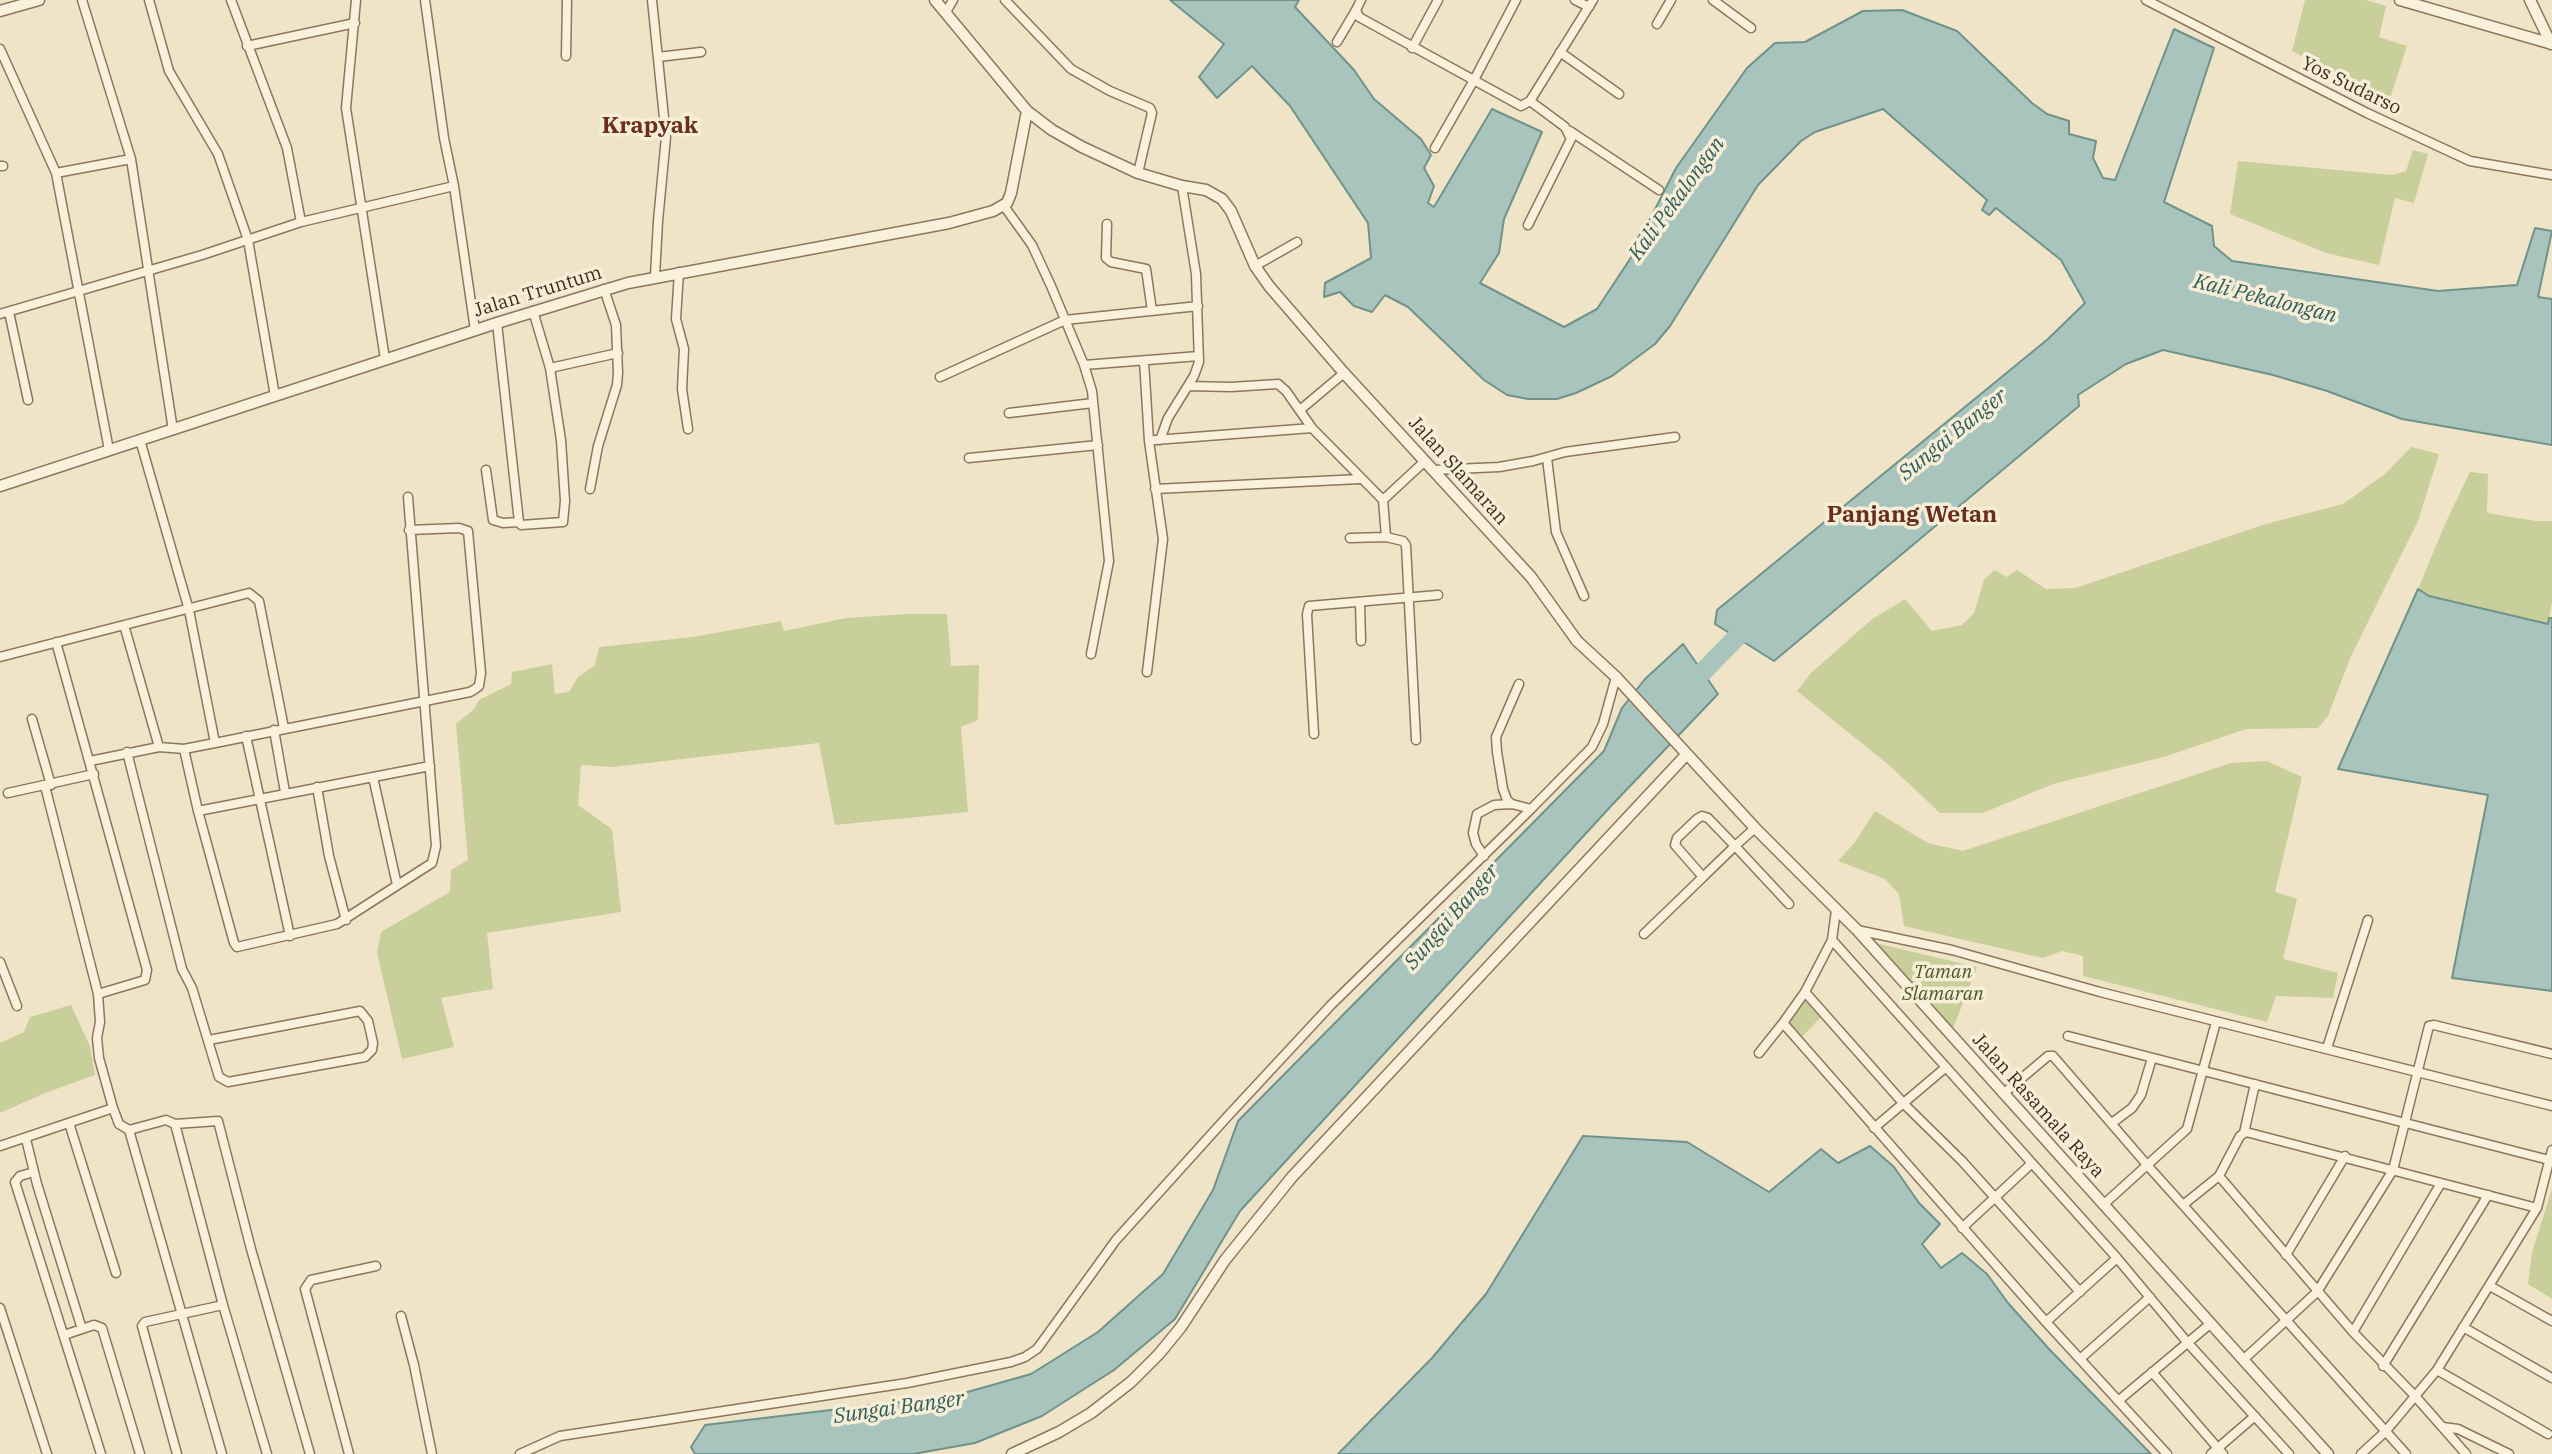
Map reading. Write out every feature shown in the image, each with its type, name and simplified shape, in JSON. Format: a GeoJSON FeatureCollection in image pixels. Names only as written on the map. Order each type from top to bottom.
{"type":"FeatureCollection","features":[{"type":"Feature","properties":{"kind":"street"},"geometry":{"type":"LineString","coordinates":[[0,12],[39,0]]}},
{"type":"Feature","properties":{"kind":"street"},"geometry":{"type":"LineString","coordinates":[[82,0],[131,159],[173,430]]}},
{"type":"Feature","properties":{"kind":"street"},"geometry":{"type":"LineString","coordinates":[[149,0],[169,71],[218,154],[248,240],[275,396]]}},
{"type":"Feature","properties":{"kind":"street"},"geometry":{"type":"LineString","coordinates":[[231,0],[287,148],[301,222]]}},
{"type":"Feature","properties":{"kind":"street"},"geometry":{"type":"LineString","coordinates":[[356,0],[346,108],[384,359]]}},
{"type":"Feature","properties":{"kind":"street"},"geometry":{"type":"LineString","coordinates":[[425,0],[475,330]]}},
{"type":"Feature","properties":{"kind":"street"},"geometry":{"type":"LineString","coordinates":[[566,55],[567,0]]}},
{"type":"Feature","properties":{"kind":"street"},"geometry":{"type":"LineString","coordinates":[[652,0],[667,137],[655,276]]}},
{"type":"Feature","properties":{"kind":"street","name":"Jalan Slamaran"},"geometry":{"type":"LineString","coordinates":[[935,0],[1027,111],[1052,130],[1138,173],[1214,193],[1227,204],[1255,266],[1344,373],[1531,577],[1577,641],[1616,677],[1686,755],[1836,910]]}},
{"type":"Feature","properties":{"kind":"street"},"geometry":{"type":"LineString","coordinates":[[946,12],[953,0]]}},
{"type":"Feature","properties":{"kind":"street"},"geometry":{"type":"LineString","coordinates":[[1005,0],[1071,69],[1110,91],[1150,108],[1152,113],[1138,173]]}},
{"type":"Feature","properties":{"kind":"street"},"geometry":{"type":"LineString","coordinates":[[1337,42],[1361,0]]}},
{"type":"Feature","properties":{"kind":"street"},"geometry":{"type":"LineString","coordinates":[[1412,48],[1438,0]]}},
{"type":"Feature","properties":{"kind":"street"},"geometry":{"type":"LineString","coordinates":[[1435,148],[1516,0]]}},
{"type":"Feature","properties":{"kind":"street"},"geometry":{"type":"LineString","coordinates":[[1356,9],[1359,17],[1412,48],[1520,106],[1525,106],[1591,4],[1575,0]]}},
{"type":"Feature","properties":{"kind":"street"},"geometry":{"type":"LineString","coordinates":[[1657,24],[1671,0]]}},
{"type":"Feature","properties":{"kind":"street"},"geometry":{"type":"LineString","coordinates":[[1713,0],[1751,28]]}},
{"type":"Feature","properties":{"kind":"street","name":"Yos Sudarso"},"geometry":{"type":"LineString","coordinates":[[2146,0],[2367,113],[2470,161],[2552,175]]}},
{"type":"Feature","properties":{"kind":"street"},"geometry":{"type":"LineString","coordinates":[[2400,0],[2552,44]]}},
{"type":"Feature","properties":{"kind":"street"},"geometry":{"type":"LineString","coordinates":[[2530,0],[2552,44]]}},
{"type":"Feature","properties":{"kind":"street"},"geometry":{"type":"LineString","coordinates":[[247,46],[355,23]]}},
{"type":"Feature","properties":{"kind":"street"},"geometry":{"type":"LineString","coordinates":[[0,49],[56,173],[109,450]]}},
{"type":"Feature","properties":{"kind":"street"},"geometry":{"type":"LineString","coordinates":[[1560,51],[1619,94]]}},
{"type":"Feature","properties":{"kind":"street"},"geometry":{"type":"LineString","coordinates":[[658,57],[701,52]]}},
{"type":"Feature","properties":{"kind":"street"},"geometry":{"type":"LineString","coordinates":[[1530,102],[1567,130],[1659,190]]}},
{"type":"Feature","properties":{"kind":"street"},"geometry":{"type":"LineString","coordinates":[[1027,111],[1011,193],[1004,206],[1032,246],[1084,365],[1093,403],[1109,561],[1091,654]]}},
{"type":"Feature","properties":{"kind":"street"},"geometry":{"type":"LineString","coordinates":[[1528,225],[1570,142],[1567,130]]}},
{"type":"Feature","properties":{"kind":"street"},"geometry":{"type":"LineString","coordinates":[[56,173],[131,159]]}},
{"type":"Feature","properties":{"kind":"street"},"geometry":{"type":"LineString","coordinates":[[28,400],[5,313],[149,271],[301,222],[454,186]]}},
{"type":"Feature","properties":{"kind":"street"},"geometry":{"type":"LineString","coordinates":[[1160,440],[1168,418],[1197,369],[1199,356],[1196,274],[1182,186]]}},
{"type":"Feature","properties":{"kind":"street","name":"Jalan Truntum"},"geometry":{"type":"LineString","coordinates":[[0,486],[604,289],[655,276],[949,223],[1004,206]]}},
{"type":"Feature","properties":{"kind":"street"},"geometry":{"type":"LineString","coordinates":[[1107,223],[1106,258],[1111,262],[1145,268],[1152,311]]}},
{"type":"Feature","properties":{"kind":"street"},"geometry":{"type":"LineString","coordinates":[[1255,266],[1297,242]]}},
{"type":"Feature","properties":{"kind":"street"},"geometry":{"type":"LineString","coordinates":[[679,272],[676,319],[684,349],[682,389],[688,429]]}},
{"type":"Feature","properties":{"kind":"street"},"geometry":{"type":"LineString","coordinates":[[590,489],[598,446],[617,385],[616,325],[604,289]]}},
{"type":"Feature","properties":{"kind":"street"},"geometry":{"type":"LineString","coordinates":[[940,377],[1065,320],[1199,306]]}},
{"type":"Feature","properties":{"kind":"street"},"geometry":{"type":"LineString","coordinates":[[486,470],[494,520],[503,523],[519,522],[521,525],[564,520],[561,440],[550,368],[533,311]]}},
{"type":"Feature","properties":{"kind":"street"},"geometry":{"type":"LineString","coordinates":[[496,323],[519,522]]}},
{"type":"Feature","properties":{"kind":"street"},"geometry":{"type":"LineString","coordinates":[[550,368],[618,354]]}},
{"type":"Feature","properties":{"kind":"street"},"geometry":{"type":"LineString","coordinates":[[1084,365],[1199,356]]}},
{"type":"Feature","properties":{"kind":"street"},"geometry":{"type":"LineString","coordinates":[[1144,361],[1149,441],[1163,540],[1147,672]]}},
{"type":"Feature","properties":{"kind":"street"},"geometry":{"type":"LineString","coordinates":[[1300,410],[1344,373]]}},
{"type":"Feature","properties":{"kind":"street"},"geometry":{"type":"LineString","coordinates":[[1188,386],[1231,387],[1276,383],[1286,391],[1312,428],[1383,500],[1386,537]]}},
{"type":"Feature","properties":{"kind":"street"},"geometry":{"type":"LineString","coordinates":[[1009,413],[1093,403]]}},
{"type":"Feature","properties":{"kind":"street"},"geometry":{"type":"LineString","coordinates":[[1149,441],[1312,428]]}},
{"type":"Feature","properties":{"kind":"street"},"geometry":{"type":"LineString","coordinates":[[1434,470],[1499,467],[1565,452],[1675,437]]}},
{"type":"Feature","properties":{"kind":"street"},"geometry":{"type":"LineString","coordinates":[[141,440],[189,610],[215,743]]}},
{"type":"Feature","properties":{"kind":"street"},"geometry":{"type":"LineString","coordinates":[[970,458],[1098,445]]}},
{"type":"Feature","properties":{"kind":"street"},"geometry":{"type":"LineString","coordinates":[[1547,458],[1556,532],[1584,596]]}},
{"type":"Feature","properties":{"kind":"street"},"geometry":{"type":"LineString","coordinates":[[1383,500],[1424,461]]}},
{"type":"Feature","properties":{"kind":"street"},"geometry":{"type":"LineString","coordinates":[[1155,489],[1360,479]]}},
{"type":"Feature","properties":{"kind":"street"},"geometry":{"type":"LineString","coordinates":[[184,749],[235,946],[337,924],[428,868],[436,854],[408,497]]}},
{"type":"Feature","properties":{"kind":"street"},"geometry":{"type":"LineString","coordinates":[[90,761],[159,747],[184,749],[470,692],[479,686],[481,673],[469,535],[463,528],[409,530]]}},
{"type":"Feature","properties":{"kind":"street"},"geometry":{"type":"LineString","coordinates":[[1350,538],[1386,537],[1406,543],[1416,740]]}},
{"type":"Feature","properties":{"kind":"street"},"geometry":{"type":"LineString","coordinates":[[1,657],[189,610],[245,593],[256,597],[284,728]]}},
{"type":"Feature","properties":{"kind":"street"},"geometry":{"type":"LineString","coordinates":[[1314,734],[1308,608],[1318,604],[1360,603],[1438,595]]}},
{"type":"Feature","properties":{"kind":"street"},"geometry":{"type":"LineString","coordinates":[[1360,603],[1361,641]]}},
{"type":"Feature","properties":{"kind":"street"},"geometry":{"type":"LineString","coordinates":[[124,625],[159,747]]}},
{"type":"Feature","properties":{"kind":"street"},"geometry":{"type":"LineString","coordinates":[[56,642],[147,975],[145,980],[98,994]]}},
{"type":"Feature","properties":{"kind":"street"},"geometry":{"type":"LineString","coordinates":[[520,1454],[559,1436],[907,1383],[1026,1357],[1037,1349],[1116,1240],[1331,1004],[1592,747],[1603,724],[1616,677]]}},
{"type":"Feature","properties":{"kind":"street"},"geometry":{"type":"LineString","coordinates":[[1512,804],[1503,789],[1496,737],[1518,684]]}},
{"type":"Feature","properties":{"kind":"street"},"geometry":{"type":"LineString","coordinates":[[32,719],[98,994],[99,1058],[119,1124],[129,1130],[222,1454]]}},
{"type":"Feature","properties":{"kind":"street"},"geometry":{"type":"LineString","coordinates":[[274,730],[285,792]]}},
{"type":"Feature","properties":{"kind":"street"},"geometry":{"type":"LineString","coordinates":[[246,736],[290,936]]}},
{"type":"Feature","properties":{"kind":"street"},"geometry":{"type":"LineString","coordinates":[[127,752],[182,969],[192,988],[219,1077],[228,1082],[365,1056],[372,1050],[373,1043],[368,1021],[360,1012],[209,1040]]}},
{"type":"Feature","properties":{"kind":"street"},"geometry":{"type":"LineString","coordinates":[[1012,1454],[1059,1432],[1091,1413],[1131,1382],[1159,1354],[1181,1327],[1225,1260],[1292,1177],[1686,755]]}},
{"type":"Feature","properties":{"kind":"street"},"geometry":{"type":"LineString","coordinates":[[198,811],[258,797],[430,766]]}},
{"type":"Feature","properties":{"kind":"street"},"geometry":{"type":"LineString","coordinates":[[8,793],[94,774]]}},
{"type":"Feature","properties":{"kind":"street"},"geometry":{"type":"LineString","coordinates":[[373,777],[397,885]]}},
{"type":"Feature","properties":{"kind":"street"},"geometry":{"type":"LineString","coordinates":[[317,787],[329,856],[346,920]]}},
{"type":"Feature","properties":{"kind":"street"},"geometry":{"type":"LineString","coordinates":[[1483,856],[1472,833],[1477,814],[1494,805],[1512,804],[1531,809]]}},
{"type":"Feature","properties":{"kind":"street"},"geometry":{"type":"LineString","coordinates":[[1703,877],[1675,845],[1676,838],[1702,816],[1735,846],[1789,904]]}},
{"type":"Feature","properties":{"kind":"street"},"geometry":{"type":"LineString","coordinates":[[1644,934],[1755,828]]}},
{"type":"Feature","properties":{"kind":"street"},"geometry":{"type":"LineString","coordinates":[[1759,1053],[1805,992],[1832,940],[1836,910]]}},
{"type":"Feature","properties":{"kind":"street","name":"Jalan Rasamala Raya"},"geometry":{"type":"LineString","coordinates":[[1836,910],[1857,930],[2328,1454]]}},
{"type":"Feature","properties":{"kind":"street"},"geometry":{"type":"LineString","coordinates":[[2327,1048],[2368,920]]}},
{"type":"Feature","properties":{"kind":"street"},"geometry":{"type":"LineString","coordinates":[[1857,930],[1952,950],[2216,1022],[2552,1106]]}},
{"type":"Feature","properties":{"kind":"street"},"geometry":{"type":"LineString","coordinates":[[1832,940],[2289,1454]]}},
{"type":"Feature","properties":{"kind":"street"},"geometry":{"type":"LineString","coordinates":[[0,962],[17,1006]]}},
{"type":"Feature","properties":{"kind":"street"},"geometry":{"type":"LineString","coordinates":[[1805,992],[1904,1104],[2080,1292]]}},
{"type":"Feature","properties":{"kind":"street"},"geometry":{"type":"LineString","coordinates":[[2103,1205],[2187,1129],[2216,1022]]}},
{"type":"Feature","properties":{"kind":"street"},"geometry":{"type":"LineString","coordinates":[[1783,1023],[1962,1228],[2167,1454]]}},
{"type":"Feature","properties":{"kind":"street"},"geometry":{"type":"LineString","coordinates":[[2243,1360],[2317,1292],[2393,1170],[2428,1026],[2434,1025],[2552,1054]]}},
{"type":"Feature","properties":{"kind":"street"},"geometry":{"type":"LineString","coordinates":[[2068,1036],[2549,1160]]}},
{"type":"Feature","properties":{"kind":"street"},"geometry":{"type":"LineString","coordinates":[[2003,1094],[2051,1055],[2406,1454]]}},
{"type":"Feature","properties":{"kind":"street"},"geometry":{"type":"LineString","coordinates":[[2112,1123],[2132,1108],[2141,1095],[2152,1058]]}},
{"type":"Feature","properties":{"kind":"street"},"geometry":{"type":"LineString","coordinates":[[1874,1128],[1945,1068]]}},
{"type":"Feature","properties":{"kind":"street"},"geometry":{"type":"LineString","coordinates":[[2183,1205],[2219,1176],[2244,1133],[2255,1084]]}},
{"type":"Feature","properties":{"kind":"street"},"geometry":{"type":"LineString","coordinates":[[0,1146],[113,1108]]}},
{"type":"Feature","properties":{"kind":"street"},"geometry":{"type":"LineString","coordinates":[[129,1130],[161,1121],[169,1120],[174,1124],[267,1454]]}},
{"type":"Feature","properties":{"kind":"street"},"geometry":{"type":"LineString","coordinates":[[174,1124],[218,1121],[251,1249],[310,1454]]}},
{"type":"Feature","properties":{"kind":"street"},"geometry":{"type":"LineString","coordinates":[[69,1123],[116,1273]]}},
{"type":"Feature","properties":{"kind":"street"},"geometry":{"type":"LineString","coordinates":[[2244,1133],[2344,1156],[2537,1208]]}},
{"type":"Feature","properties":{"kind":"street"},"geometry":{"type":"LineString","coordinates":[[26,1139],[82,1329]]}},
{"type":"Feature","properties":{"kind":"street"},"geometry":{"type":"LineString","coordinates":[[2361,1454],[2385,1432],[2437,1370],[2490,1286],[2537,1208],[2552,1150]]}},
{"type":"Feature","properties":{"kind":"street"},"geometry":{"type":"LineString","coordinates":[[2286,1255],[2344,1156]]}},
{"type":"Feature","properties":{"kind":"street"},"geometry":{"type":"LineString","coordinates":[[1962,1228],[2031,1164]]}},
{"type":"Feature","properties":{"kind":"street"},"geometry":{"type":"LineString","coordinates":[[34,1172],[20,1176],[15,1182],[101,1454]]}},
{"type":"Feature","properties":{"kind":"street"},"geometry":{"type":"LineString","coordinates":[[2219,1176],[2317,1292],[2466,1454]]}},
{"type":"Feature","properties":{"kind":"street"},"geometry":{"type":"LineString","coordinates":[[2353,1332],[2441,1183]]}},
{"type":"Feature","properties":{"kind":"street"},"geometry":{"type":"LineString","coordinates":[[2383,1366],[2488,1195]]}},
{"type":"Feature","properties":{"kind":"street"},"geometry":{"type":"LineString","coordinates":[[2046,1322],[2117,1258]]}},
{"type":"Feature","properties":{"kind":"street"},"geometry":{"type":"LineString","coordinates":[[349,1454],[313,1327],[306,1289],[311,1280],[376,1266]]}},
{"type":"Feature","properties":{"kind":"street"},"geometry":{"type":"LineString","coordinates":[[2490,1286],[2552,1321]]}},
{"type":"Feature","properties":{"kind":"street"},"geometry":{"type":"LineString","coordinates":[[2080,1359],[2150,1297]]}},
{"type":"Feature","properties":{"kind":"street"},"geometry":{"type":"LineString","coordinates":[[177,1454],[142,1326],[145,1322],[223,1305]]}},
{"type":"Feature","properties":{"kind":"street"},"geometry":{"type":"LineString","coordinates":[[0,1308],[47,1454]]}},
{"type":"Feature","properties":{"kind":"street"},"geometry":{"type":"LineString","coordinates":[[401,1317],[432,1454]]}},
{"type":"Feature","properties":{"kind":"street"},"geometry":{"type":"LineString","coordinates":[[2118,1401],[2210,1324]]}},
{"type":"Feature","properties":{"kind":"street"},"geometry":{"type":"LineString","coordinates":[[64,1335],[94,1325],[102,1328],[141,1454]]}},
{"type":"Feature","properties":{"kind":"street"},"geometry":{"type":"LineString","coordinates":[[2463,1327],[2552,1378]]}},
{"type":"Feature","properties":{"kind":"street"},"geometry":{"type":"LineString","coordinates":[[2437,1370],[2548,1434]]}},
{"type":"Feature","properties":{"kind":"street"},"geometry":{"type":"LineString","coordinates":[[2152,1372],[2217,1452],[2255,1416]]}},
{"type":"Feature","properties":{"kind":"street"},"geometry":{"type":"LineString","coordinates":[[2443,1427],[2458,1429],[2509,1454]]}},
{"type":"Feature","properties":{"kind":"green space"},"geometry":{"type":"Polygon","coordinates":[[[2305,0],[2366,0],[2386,6],[2379,37],[2407,46],[2389,101],[2292,51],[2305,0]]]}},
{"type":"Feature","properties":{"kind":"green space"},"geometry":{"type":"Polygon","coordinates":[[[2413,150],[2428,154],[2414,203],[2395,198],[2379,265],[2326,253],[2230,214],[2238,161],[2393,175],[2406,171],[2413,150]]]}},
{"type":"Feature","properties":{"kind":"green space"},"geometry":{"type":"Polygon","coordinates":[[[2411,447],[2439,454],[2418,521],[2351,656],[2328,716],[2318,728],[2246,729],[2167,756],[2053,784],[1983,813],[1940,813],[1890,766],[1797,691],[1811,673],[1871,620],[1905,599],[1932,631],[1962,625],[1974,613],[1984,580],[1994,570],[2007,577],[2017,570],[2046,589],[2075,588],[2266,524],[2343,504],[2385,474],[2411,447]]]}},
{"type":"Feature","properties":{"kind":"green space"},"geometry":{"type":"Polygon","coordinates":[[[2470,472],[2488,474],[2487,513],[2552,521],[2552,602],[2548,624],[2429,596],[2418,589],[2470,472]]]}},
{"type":"Feature","properties":{"kind":"green space"},"geometry":{"type":"Polygon","coordinates":[[[947,614],[951,666],[979,665],[978,720],[961,727],[968,812],[835,825],[819,743],[613,767],[581,765],[578,805],[612,829],[621,912],[487,933],[493,989],[441,998],[454,1047],[402,1059],[377,953],[381,932],[450,892],[451,870],[468,860],[456,724],[474,709],[479,700],[511,684],[512,672],[552,664],[555,694],[569,692],[578,677],[595,665],[599,647],[693,637],[781,621],[784,631],[846,618],[947,614]]]}},
{"type":"Feature","properties":{"kind":"green space"},"geometry":{"type":"Polygon","coordinates":[[[2267,761],[2302,777],[2275,892],[2297,899],[2283,959],[2338,973],[2333,998],[2276,996],[2267,1022],[2083,976],[2083,956],[2062,951],[2043,958],[1904,926],[1899,894],[1885,879],[1838,861],[1855,842],[1875,811],[1928,843],[1963,851],[2231,763],[2267,761]]]}},
{"type":"Feature","properties":{"kind":"green space","name":"Taman Slamaran"},"geometry":{"type":"Polygon","coordinates":[[[1871,942],[1977,967],[1952,1031],[1871,942]]]}},
{"type":"Feature","properties":{"kind":"green space"},"geometry":{"type":"Polygon","coordinates":[[[1805,997],[1822,1016],[1800,1039],[1790,1028],[1791,1016],[1805,997]]]}},
{"type":"Feature","properties":{"kind":"green space"},"geometry":{"type":"Polygon","coordinates":[[[71,1005],[90,1046],[95,1075],[0,1113],[0,1043],[24,1032],[30,1017],[71,1005]]]}},
{"type":"Feature","properties":{"kind":"green space"},"geometry":{"type":"Polygon","coordinates":[[[2552,1189],[2552,1299],[2528,1284],[2532,1252],[2552,1189]]]}},
{"type":"Feature","properties":{"kind":"water","name":"Kali Pekalongan"},"geometry":{"type":"Polygon","coordinates":[[[1170,0],[1299,0],[1295,7],[1354,70],[1374,99],[1421,139],[1431,155],[1424,168],[1434,186],[1428,203],[1434,207],[1492,109],[1542,132],[1504,219],[1499,253],[1480,283],[1564,327],[1597,309],[1632,256],[1629,251],[1649,221],[1676,168],[1747,68],[1775,43],[1805,42],[1863,11],[1902,10],[1957,31],[2032,103],[2047,114],[2069,121],[2069,134],[2096,141],[2093,158],[2103,178],[2115,180],[2174,29],[2214,48],[2164,202],[2212,226],[2214,246],[2232,261],[2438,291],[2517,285],[2535,228],[2552,231],[2538,297],[2552,299],[2552,445],[2402,419],[2327,391],[2273,375],[2163,350],[2126,364],[2078,395],[2079,406],[1774,661],[1715,624],[1717,610],[2048,339],[2085,303],[2061,260],[1996,208],[1989,215],[1982,210],[1987,200],[1883,109],[1815,132],[1801,141],[1758,185],[1670,326],[1655,344],[1612,376],[1576,393],[1557,399],[1528,399],[1507,395],[1484,380],[1408,307],[1385,295],[1372,312],[1354,306],[1340,292],[1324,297],[1325,283],[1371,258],[1368,223],[1290,106],[1252,66],[1217,98],[1199,77],[1224,44],[1170,0]]]}},
{"type":"Feature","properties":{"kind":"water"},"geometry":{"type":"Polygon","coordinates":[[[2418,589],[2429,596],[2548,624],[2549,618],[2552,618],[2552,991],[2452,978],[2488,795],[2338,769],[2418,589]]]}},
{"type":"Feature","properties":{"kind":"water"},"geometry":{"type":"Polygon","coordinates":[[[1683,644],[1718,694],[1611,806],[1240,1211],[1175,1319],[1114,1370],[1042,1416],[975,1443],[913,1454],[695,1454],[691,1447],[705,1425],[957,1395],[1031,1374],[1098,1332],[1163,1274],[1213,1190],[1238,1121],[1604,751],[1622,708],[1645,679],[1683,644]]]}},
{"type":"Feature","properties":{"kind":"water"},"geometry":{"type":"Polygon","coordinates":[[[1583,1136],[1687,1142],[1769,1192],[1821,1149],[1838,1163],[1870,1146],[1894,1167],[1919,1203],[1940,1224],[1922,1244],[1941,1268],[1962,1253],[1987,1274],[2008,1303],[2049,1349],[2151,1454],[1338,1454],[1432,1358],[1486,1294],[1583,1136]]]}},
{"type":"Feature","properties":{"kind":"waterway","name":"Sungai Banger"},"geometry":{"type":"LineString","coordinates":[[1686,689],[1735,639],[1755,623]]}},
{"type":"Feature","properties":{"kind":"district","name":"Krapyak"},"geometry":{"type":"Point","coordinates":[650,126]}},
{"type":"Feature","properties":{"kind":"district","name":"Panjang Wetan"},"geometry":{"type":"Point","coordinates":[1912,515]}}]}
